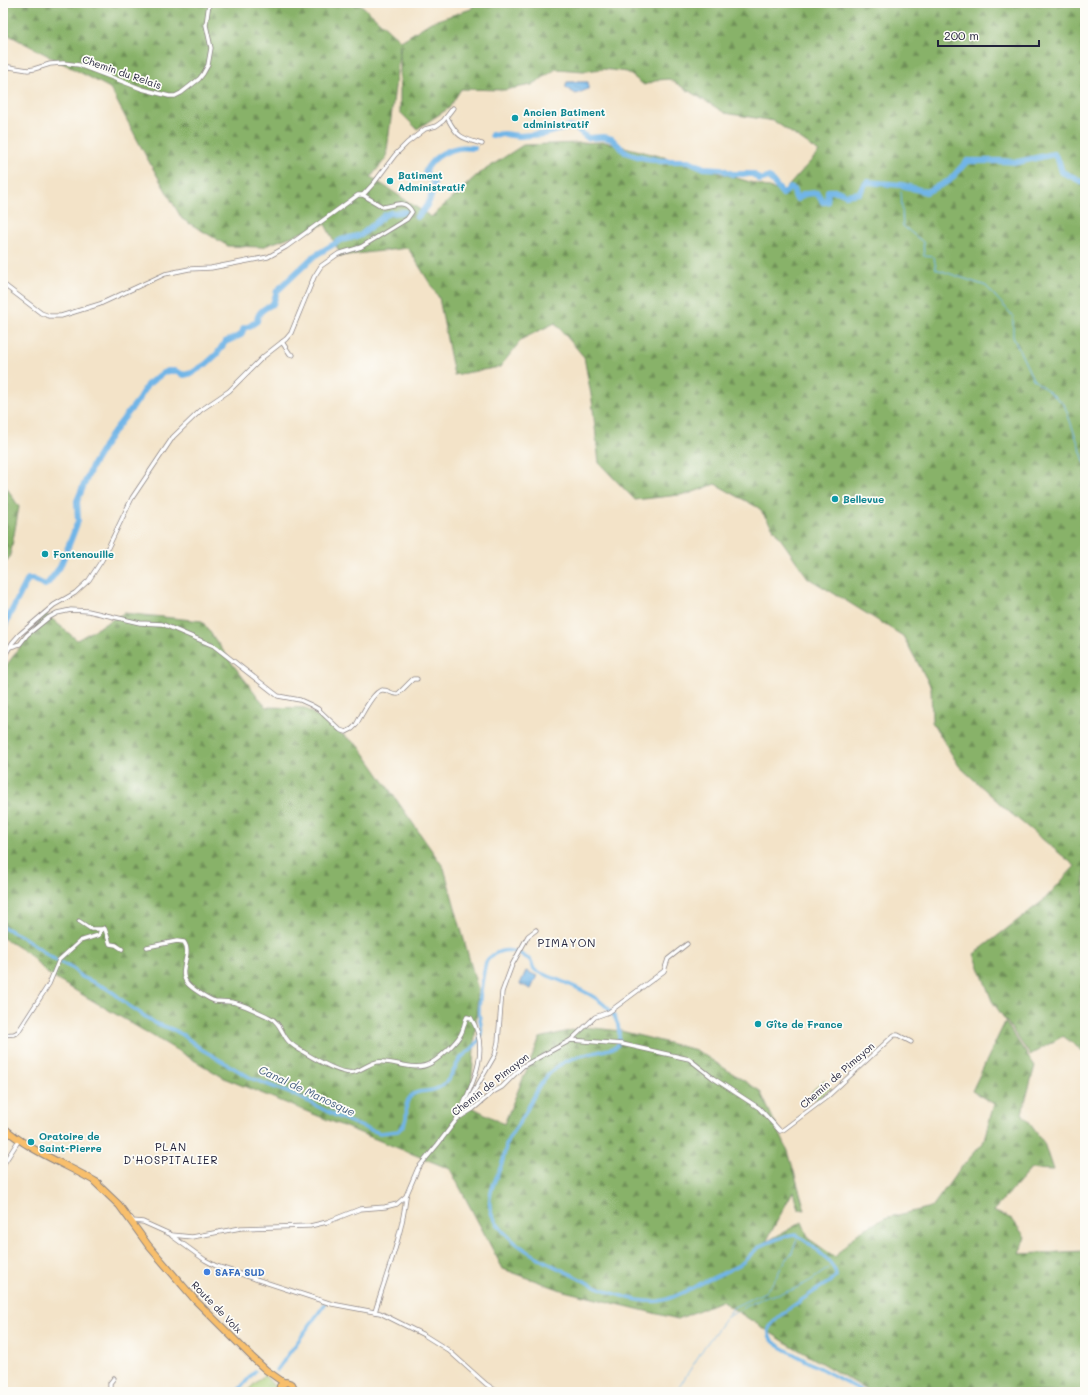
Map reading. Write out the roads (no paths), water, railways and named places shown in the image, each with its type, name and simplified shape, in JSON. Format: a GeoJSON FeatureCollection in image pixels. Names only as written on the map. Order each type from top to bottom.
{"type":"FeatureCollection","features":[{"type":"Feature","properties":{"kind":"main road","name":"Route de Volx"},"geometry":{"type":"LineString","coordinates":[[3,1127],[19,1140],[42,1154],[74,1169],[114,1195],[135,1221],[156,1255]]}},
{"type":"Feature","properties":{"kind":"main road","name":"Route de Volx"},"geometry":{"type":"LineString","coordinates":[[95,1182],[120,1205],[148,1245],[196,1301],[244,1350],[266,1370],[281,1387]]}},
{"type":"Feature","properties":{"kind":"main road"},"geometry":{"type":"LineString","coordinates":[[281,1387],[290,1383],[294,1391]]}},
{"type":"Feature","properties":{"kind":"street","name":"Chemin du Relais"},"geometry":{"type":"LineString","coordinates":[[3,66],[28,70],[50,64],[63,63],[79,65],[142,89],[169,96],[175,96],[198,79],[208,65],[211,48],[206,25],[209,3]]}},
{"type":"Feature","properties":{"kind":"street"},"geometry":{"type":"LineString","coordinates":[[363,195],[395,155],[407,143],[425,129],[436,126],[443,121],[453,108]]}},
{"type":"Feature","properties":{"kind":"street"},"geometry":{"type":"LineString","coordinates":[[448,119],[454,131],[459,136],[482,144]]}},
{"type":"Feature","properties":{"kind":"street"},"geometry":{"type":"LineString","coordinates":[[3,284],[41,313],[49,316],[61,316],[100,304],[165,274],[189,269],[211,268],[268,258],[288,246],[355,196],[363,195],[382,207],[401,203],[409,207],[412,212],[407,219],[361,246],[338,254],[321,266],[314,277],[292,333],[262,357],[229,391],[200,410],[173,437],[132,498],[102,560],[89,580],[75,593],[54,606],[20,634],[10,647],[3,660]]}},
{"type":"Feature","properties":{"kind":"street"},"geometry":{"type":"LineString","coordinates":[[282,342],[290,354],[293,355]]}},
{"type":"Feature","properties":{"kind":"street"},"geometry":{"type":"LineString","coordinates":[[10,647],[20,644],[27,635],[48,618],[57,613],[71,610],[88,611],[140,623],[162,624],[214,646],[278,696],[300,700],[311,705],[318,709],[340,730],[346,732],[356,725],[372,698],[378,691],[382,690],[392,694],[398,694],[413,679],[417,678]]}},
{"type":"Feature","properties":{"kind":"street"},"geometry":{"type":"LineString","coordinates":[[79,920],[91,929],[104,928]]}},
{"type":"Feature","properties":{"kind":"street"},"geometry":{"type":"LineString","coordinates":[[104,928],[109,943],[122,949]]}},
{"type":"Feature","properties":{"kind":"street"},"geometry":{"type":"LineString","coordinates":[[3,1036],[16,1033],[21,1027],[48,984],[58,961],[80,941],[98,936],[104,928]]}},
{"type":"Feature","properties":{"kind":"street"},"geometry":{"type":"LineString","coordinates":[[457,1120],[493,1059],[498,1042],[499,1020],[504,987],[512,965],[522,946],[529,934],[536,930]]}},
{"type":"Feature","properties":{"kind":"street"},"geometry":{"type":"LineString","coordinates":[[147,947],[176,941],[184,942],[187,950],[184,968],[185,978],[190,986],[211,1000],[236,1003],[272,1018],[287,1040],[296,1047],[343,1072],[352,1072],[378,1062],[416,1067],[430,1064],[458,1039],[462,1033],[465,1019],[467,1017],[472,1019],[480,1042],[480,1052],[474,1079],[457,1120]]}},
{"type":"Feature","properties":{"kind":"street"},"geometry":{"type":"LineString","coordinates":[[571,1040],[595,1017],[610,1011],[664,971],[668,959],[686,944]]}},
{"type":"Feature","properties":{"kind":"street","name":"Chemin de Pimayon"},"geometry":{"type":"LineString","coordinates":[[376,1312],[395,1247],[406,1196],[418,1168],[457,1120],[493,1092],[502,1087],[523,1066],[571,1040],[620,1043],[688,1059],[713,1078],[759,1108],[780,1131],[828,1096],[894,1035],[898,1035],[911,1042]]}},
{"type":"Feature","properties":{"kind":"street"},"geometry":{"type":"LineString","coordinates":[[3,1165],[19,1140]]}},
{"type":"Feature","properties":{"kind":"street"},"geometry":{"type":"LineString","coordinates":[[172,1235],[192,1237],[242,1228],[310,1226],[327,1222],[360,1209],[394,1205],[406,1196]]}},
{"type":"Feature","properties":{"kind":"street"},"geometry":{"type":"LineString","coordinates":[[120,1205],[132,1220],[143,1222],[172,1235],[205,1260],[216,1266],[332,1304],[376,1312],[424,1335],[448,1350],[486,1384],[498,1392]]}},
{"type":"Feature","properties":{"kind":"street"},"geometry":{"type":"LineString","coordinates":[[110,1392],[110,1384],[114,1378]]}},
{"type":"Feature","properties":{"kind":"water"},"geometry":{"type":"Polygon","coordinates":[[[567,82],[588,82],[588,89],[576,94],[566,88],[567,82]]]}},
{"type":"Feature","properties":{"kind":"water"},"geometry":{"type":"Polygon","coordinates":[[[526,971],[537,976],[531,989],[520,984],[526,971]]]}},
{"type":"Feature","properties":{"kind":"waterway"},"geometry":{"type":"LineString","coordinates":[[492,135],[504,134],[519,136],[544,134],[569,127],[577,129],[588,138],[604,137],[612,139],[625,152],[637,156],[660,161],[689,161],[704,168],[721,169],[732,174],[753,174],[760,180],[769,177],[783,194],[790,188],[793,189],[796,198],[798,199],[804,194],[817,193],[823,202],[827,202],[828,191],[837,191],[846,195],[859,193],[867,182],[902,185],[926,192],[949,181],[967,161],[1018,162],[1054,154],[1059,162],[1062,172],[1085,183]]}},
{"type":"Feature","properties":{"kind":"waterway"},"geometry":{"type":"LineString","coordinates":[[417,217],[427,205],[432,192],[434,182],[425,172],[434,159],[453,149],[474,148]]}},
{"type":"Feature","properties":{"kind":"waterway"},"geometry":{"type":"LineString","coordinates":[[901,191],[903,226],[923,242],[924,256],[934,257],[936,269],[986,286],[1013,316],[1013,337],[1033,379],[1064,404],[1085,463]]}},
{"type":"Feature","properties":{"kind":"waterway"},"geometry":{"type":"LineString","coordinates":[[3,630],[28,579],[32,579],[45,585],[60,567],[78,521],[77,501],[92,466],[111,435],[139,399],[147,385],[168,371],[175,371],[184,375],[192,373],[206,364],[217,354],[225,342],[241,335],[244,328],[257,321],[260,312],[273,304],[277,291],[314,256],[341,240],[361,235],[385,215],[390,213],[405,212]]}},
{"type":"Feature","properties":{"kind":"waterway","name":"Canal de Manosque"},"geometry":{"type":"LineString","coordinates":[[3,927],[21,936],[55,960],[74,969],[80,976],[106,988],[129,1006],[155,1023],[183,1035],[201,1049],[251,1078],[297,1096],[338,1117],[380,1133],[398,1131],[403,1126],[405,1121],[407,1104],[411,1096],[417,1092],[430,1091],[444,1084],[460,1059],[477,1043],[481,1033],[479,1008],[486,962],[496,953],[508,950],[516,952]]}},
{"type":"Feature","properties":{"kind":"waterway","name":"Canal de Manosque"},"geometry":{"type":"LineString","coordinates":[[519,953],[530,960],[536,971],[573,986],[599,1001],[609,1010],[616,1020],[619,1040],[616,1047],[568,1060],[554,1069],[540,1085],[523,1117],[507,1142],[503,1160],[493,1187],[490,1208],[498,1226],[517,1244],[553,1266],[605,1290],[628,1298],[649,1301],[664,1300],[679,1294],[739,1265],[761,1246],[795,1234],[813,1246],[826,1259],[835,1271],[836,1276],[778,1317],[769,1329],[770,1336],[779,1346],[864,1392]]}},
{"type":"Feature","properties":{"kind":"waterway"},"geometry":{"type":"LineString","coordinates":[[676,1392],[705,1346],[734,1307],[765,1292],[774,1281],[782,1266],[791,1254],[797,1240]]}},
{"type":"Feature","properties":{"kind":"waterway"},"geometry":{"type":"LineString","coordinates":[[728,1317],[763,1298],[792,1290],[810,1281],[829,1268]]}},
{"type":"Feature","properties":{"kind":"waterway"},"geometry":{"type":"LineString","coordinates":[[277,1370],[325,1304]]}},
{"type":"Feature","properties":{"kind":"waterway"},"geometry":{"type":"LineString","coordinates":[[237,1392],[255,1371]]}},
{"type":"Feature","properties":{"kind":"place","name":"Ancien Batiment administratif"},"geometry":{"type":"Point","coordinates":[515,118]}},
{"type":"Feature","properties":{"kind":"place","name":"Batiment Administratif"},"geometry":{"type":"Point","coordinates":[390,181]}},
{"type":"Feature","properties":{"kind":"place","name":"Bellevue"},"geometry":{"type":"Point","coordinates":[835,499]}},
{"type":"Feature","properties":{"kind":"place","name":"Fontenouille"},"geometry":{"type":"Point","coordinates":[45,554]}},
{"type":"Feature","properties":{"kind":"place","name":"Gîte de France"},"geometry":{"type":"Point","coordinates":[758,1024]}},
{"type":"Feature","properties":{"kind":"place","name":"Oratoire de Saint-Pierre"},"geometry":{"type":"Point","coordinates":[31,1142]}},
{"type":"Feature","properties":{"kind":"place","name":"SAFA SUD"},"geometry":{"type":"Point","coordinates":[207,1272]}},
{"type":"Feature","properties":{"kind":"district","name":"PIMAYON"},"geometry":{"type":"Point","coordinates":[567,943]}},
{"type":"Feature","properties":{"kind":"district","name":"PLAN D'HOSPITALIER"},"geometry":{"type":"Point","coordinates":[171,1153]}}]}
